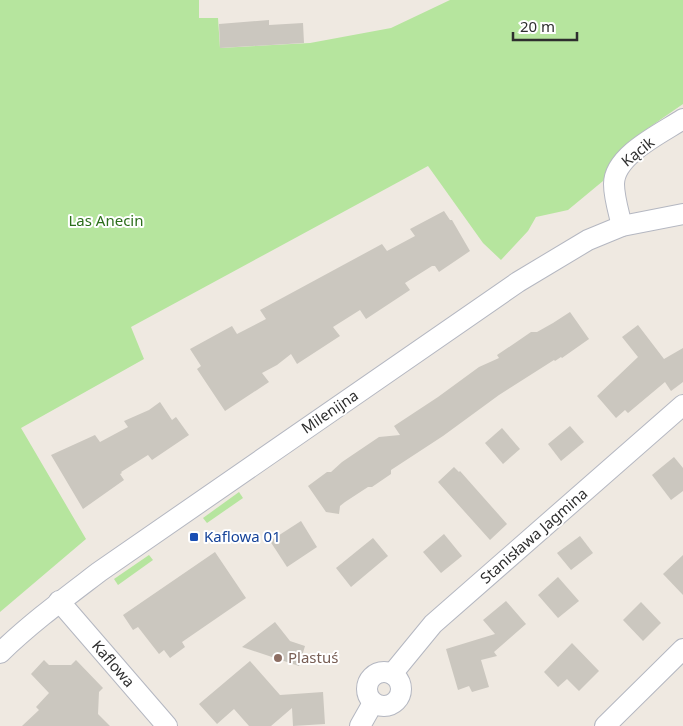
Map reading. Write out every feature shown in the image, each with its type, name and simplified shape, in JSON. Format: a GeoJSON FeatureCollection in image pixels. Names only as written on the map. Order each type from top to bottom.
{"type":"FeatureCollection","features":[{"type":"Feature","properties":{"kind":"street","name":"Kącik"},"geometry":{"type":"LineString","coordinates":[[622,226],[614,184],[615,173],[633,151],[683,119]]}},
{"type":"Feature","properties":{"kind":"street","name":"Milenijna"},"geometry":{"type":"LineString","coordinates":[[0,653],[17,636],[60,601],[176,521],[245,470],[518,282],[588,240],[622,226],[683,214]]}},
{"type":"Feature","properties":{"kind":"street","name":"Stanisława Jagmina"},"geometry":{"type":"LineString","coordinates":[[360,726],[373,703],[385,707],[397,702],[401,696],[401,683],[392,674],[433,624],[683,405]]}},
{"type":"Feature","properties":{"kind":"street","name":"Kaflowa"},"geometry":{"type":"LineString","coordinates":[[60,601],[167,726]]}},
{"type":"Feature","properties":{"kind":"street"},"geometry":{"type":"LineString","coordinates":[[605,726],[683,649]]}},
{"type":"Feature","properties":{"kind":"green space","name":"Las Anecin"},"geometry":{"type":"Polygon","coordinates":[[[0,0],[199,0],[199,18],[218,18],[220,48],[310,43],[391,28],[450,0],[683,0],[683,104],[631,140],[612,161],[603,181],[568,210],[536,217],[528,231],[501,260],[483,243],[428,166],[131,327],[144,359],[21,428],[86,539],[0,612],[0,0]]]}},
{"type":"Feature","properties":{"kind":"green space"},"geometry":{"type":"Polygon","coordinates":[[[239,492],[243,498],[207,523],[203,518],[239,492]]]}},
{"type":"Feature","properties":{"kind":"green space"},"geometry":{"type":"Polygon","coordinates":[[[149,555],[153,560],[118,585],[114,579],[149,555]]]}},
{"type":"Feature","properties":{"kind":"building"},"geometry":{"type":"Polygon","coordinates":[[[269,20],[269,25],[303,23],[304,43],[220,48],[219,24],[269,20]]]}},
{"type":"Feature","properties":{"kind":"building"},"geometry":{"type":"Polygon","coordinates":[[[444,211],[452,220],[470,251],[439,272],[435,266],[432,266],[405,283],[410,290],[366,319],[360,310],[333,327],[340,336],[297,364],[291,354],[277,365],[262,373],[269,382],[225,411],[197,369],[201,366],[190,349],[232,326],[237,334],[266,319],[260,310],[382,244],[387,251],[415,236],[410,229],[444,211]]]}},
{"type":"Feature","properties":{"kind":"building"},"geometry":{"type":"Polygon","coordinates":[[[570,312],[589,339],[562,358],[554,360],[499,395],[443,436],[391,470],[391,474],[345,502],[340,506],[339,514],[326,512],[308,486],[327,472],[331,472],[342,462],[379,437],[400,435],[394,426],[479,367],[499,358],[497,355],[531,332],[537,332],[570,312]]]}},
{"type":"Feature","properties":{"kind":"building"},"geometry":{"type":"Polygon","coordinates":[[[638,325],[664,359],[683,348],[683,382],[671,391],[665,382],[628,413],[625,410],[616,418],[597,396],[638,357],[622,337],[638,325]]]}},
{"type":"Feature","properties":{"kind":"building"},"geometry":{"type":"Polygon","coordinates":[[[160,402],[172,420],[176,417],[189,435],[152,460],[148,455],[121,472],[120,474],[124,480],[83,509],[51,455],[95,435],[100,442],[128,427],[124,421],[149,410],[160,402]]]}},
{"type":"Feature","properties":{"kind":"building"},"geometry":{"type":"Polygon","coordinates":[[[570,426],[584,442],[561,461],[548,444],[570,426]]]}},
{"type":"Feature","properties":{"kind":"building"},"geometry":{"type":"Polygon","coordinates":[[[502,428],[520,449],[503,464],[485,443],[502,428]]]}},
{"type":"Feature","properties":{"kind":"building"},"geometry":{"type":"Polygon","coordinates":[[[674,457],[683,468],[683,491],[671,500],[652,475],[674,457]]]}},
{"type":"Feature","properties":{"kind":"building"},"geometry":{"type":"Polygon","coordinates":[[[454,467],[460,471],[507,524],[490,540],[438,482],[454,467]]]}},
{"type":"Feature","properties":{"kind":"building"},"geometry":{"type":"Polygon","coordinates":[[[301,521],[317,547],[287,567],[270,541],[301,521]]]}},
{"type":"Feature","properties":{"kind":"building"},"geometry":{"type":"Polygon","coordinates":[[[444,534],[462,556],[441,573],[423,552],[444,534]]]}},
{"type":"Feature","properties":{"kind":"building"},"geometry":{"type":"Polygon","coordinates":[[[580,536],[593,553],[571,570],[557,553],[580,536]]]}},
{"type":"Feature","properties":{"kind":"building"},"geometry":{"type":"Polygon","coordinates":[[[373,538],[388,556],[351,587],[336,568],[373,538]]]}},
{"type":"Feature","properties":{"kind":"building"},"geometry":{"type":"Polygon","coordinates":[[[215,552],[246,598],[182,642],[185,647],[170,658],[164,650],[159,654],[138,627],[133,630],[123,615],[215,552]]]}},
{"type":"Feature","properties":{"kind":"building"},"geometry":{"type":"Polygon","coordinates":[[[683,555],[683,595],[663,574],[683,555]]]}},
{"type":"Feature","properties":{"kind":"building"},"geometry":{"type":"Polygon","coordinates":[[[558,577],[579,601],[558,618],[538,595],[558,577]]]}},
{"type":"Feature","properties":{"kind":"building"},"geometry":{"type":"Polygon","coordinates":[[[506,601],[526,624],[494,652],[497,656],[481,660],[489,687],[472,692],[469,686],[458,690],[446,649],[495,634],[483,620],[506,601]]]}},
{"type":"Feature","properties":{"kind":"building"},"geometry":{"type":"Polygon","coordinates":[[[641,602],[661,623],[643,641],[623,620],[641,602]]]}},
{"type":"Feature","properties":{"kind":"building"},"geometry":{"type":"Polygon","coordinates":[[[275,622],[290,641],[305,646],[299,666],[242,647],[275,622]]]}},
{"type":"Feature","properties":{"kind":"building"},"geometry":{"type":"Polygon","coordinates":[[[572,643],[599,671],[579,691],[567,679],[558,687],[544,672],[572,643]]]}},
{"type":"Feature","properties":{"kind":"building"},"geometry":{"type":"Polygon","coordinates":[[[44,660],[49,665],[71,665],[76,660],[103,688],[99,692],[98,714],[110,726],[22,726],[39,710],[36,707],[49,693],[31,674],[44,660]]]}},
{"type":"Feature","properties":{"kind":"building"},"geometry":{"type":"Polygon","coordinates":[[[250,661],[280,695],[323,692],[325,724],[293,726],[292,708],[271,726],[249,726],[234,709],[217,724],[199,704],[250,661]]]}},
{"type":"Feature","properties":{"kind":"place","name":"Kaflowa 01"},"geometry":{"type":"Point","coordinates":[194,537]}},
{"type":"Feature","properties":{"kind":"place","name":"Plastuś"},"geometry":{"type":"Point","coordinates":[278,658]}}]}
